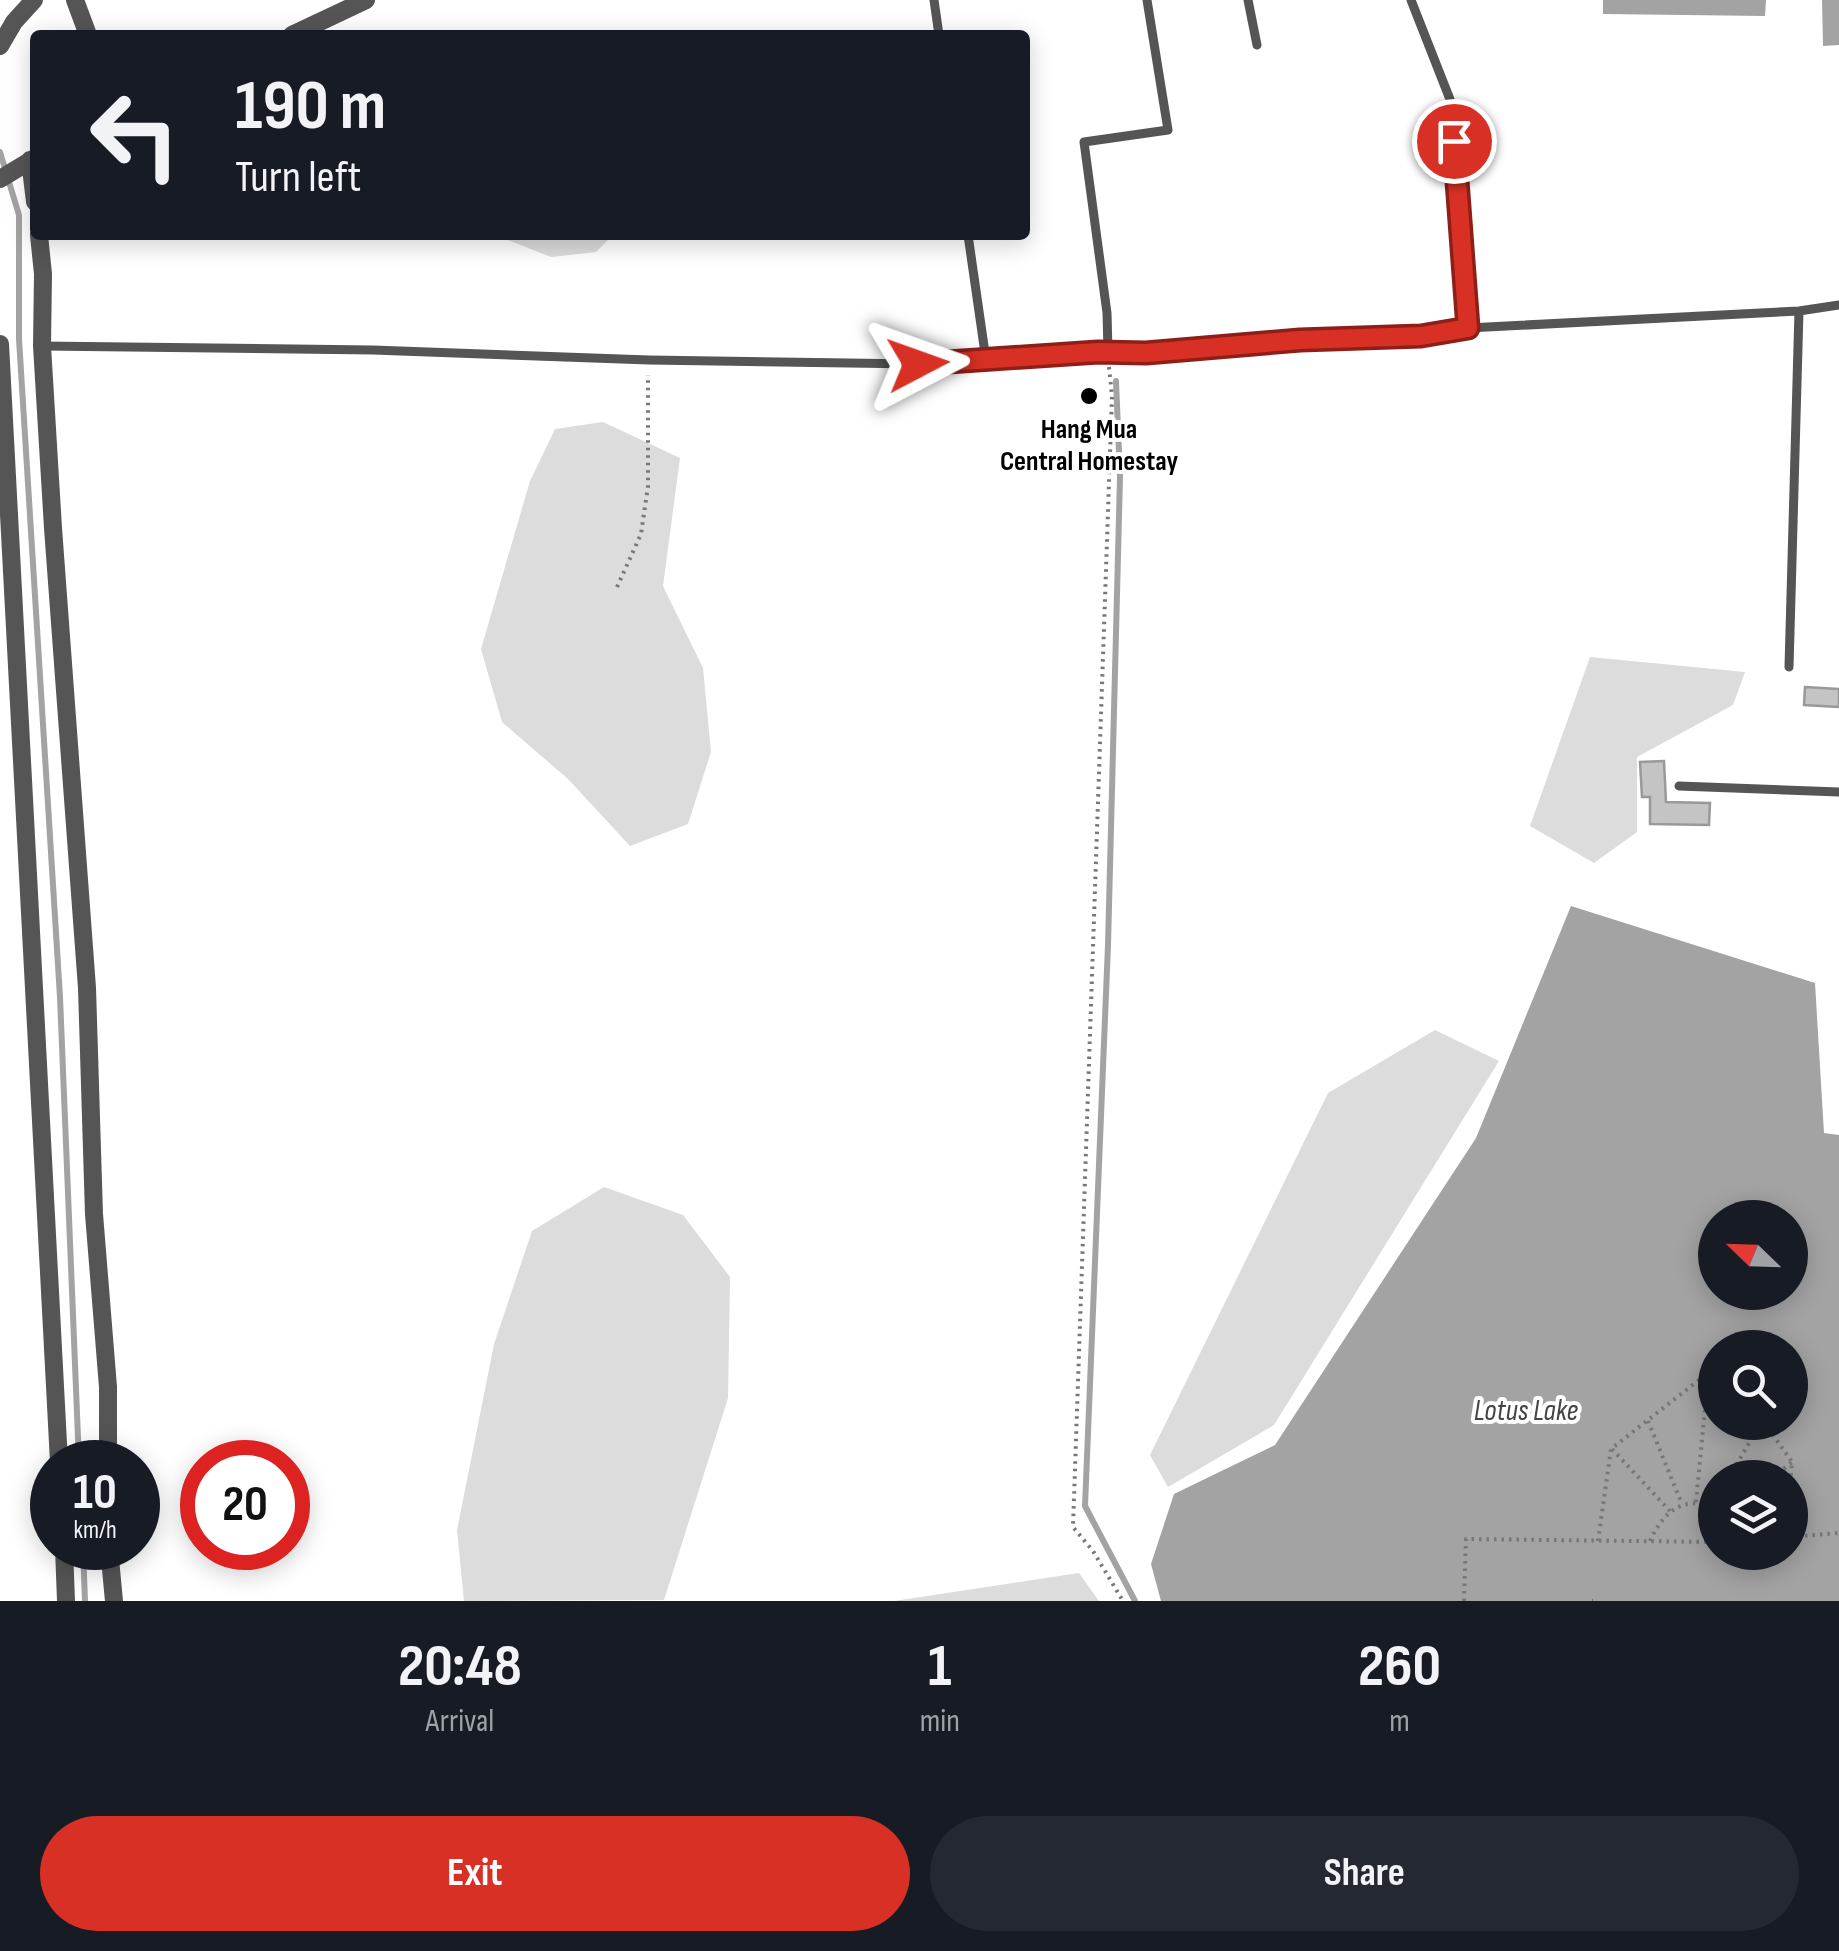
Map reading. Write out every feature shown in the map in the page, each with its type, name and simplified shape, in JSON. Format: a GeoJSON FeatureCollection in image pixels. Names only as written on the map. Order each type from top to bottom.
{"type":"FeatureCollection","features":[{"type":"Feature","properties":{"kind":"street"},"geometry":{"type":"LineString","coordinates":[[0,46],[14,22],[34,0]]}},
{"type":"Feature","properties":{"kind":"street"},"geometry":{"type":"LineString","coordinates":[[75,0],[86,30]]}},
{"type":"Feature","properties":{"kind":"street"},"geometry":{"type":"LineString","coordinates":[[303,30],[366,0]]}},
{"type":"Feature","properties":{"kind":"street"},"geometry":{"type":"LineString","coordinates":[[6,175],[30,161]]}},
{"type":"Feature","properties":{"kind":"street"},"geometry":{"type":"LineString","coordinates":[[40,240],[42,346],[87,988],[94,1214],[108,1387],[108,1440]]}},
{"type":"Feature","properties":{"kind":"street"},"geometry":{"type":"LineString","coordinates":[[0,344],[58,1440]]}},
{"type":"Feature","properties":{"kind":"street"},"geometry":{"type":"LineString","coordinates":[[65,1570],[66,1601]]}},
{"type":"Feature","properties":{"kind":"street"},"geometry":{"type":"LineString","coordinates":[[111,1570],[114,1601]]}},
{"type":"Feature","properties":{"kind":"lane"},"geometry":{"type":"LineString","coordinates":[[934,0],[938,30]]}},
{"type":"Feature","properties":{"kind":"lane"},"geometry":{"type":"LineString","coordinates":[[1108,352],[1108,314],[1084,142],[1168,130],[1146,0]]}},
{"type":"Feature","properties":{"kind":"lane"},"geometry":{"type":"LineString","coordinates":[[1248,0],[1256,46]]}},
{"type":"Feature","properties":{"kind":"lane"},"geometry":{"type":"LineString","coordinates":[[1411,0],[1453,107],[1468,328]]}},
{"type":"Feature","properties":{"kind":"lane"},"geometry":{"type":"LineString","coordinates":[[969,240],[986,360]]}},
{"type":"Feature","properties":{"kind":"lane"},"geometry":{"type":"LineString","coordinates":[[42,346],[918,364],[1421,336],[1468,328],[1799,311],[1839,305]]}},
{"type":"Feature","properties":{"kind":"lane"},"geometry":{"type":"LineString","coordinates":[[1789,668],[1799,311]]}},
{"type":"Feature","properties":{"kind":"lane"},"geometry":{"type":"LineString","coordinates":[[1679,786],[1839,792]]}},
{"type":"Feature","properties":{"kind":"path"},"geometry":{"type":"LineString","coordinates":[[1108,352],[1112,396],[1073,1527],[1124,1601]]}},
{"type":"Feature","properties":{"kind":"path"},"geometry":{"type":"LineString","coordinates":[[617,587],[641,534],[646,502],[649,360]]}},
{"type":"Feature","properties":{"kind":"path"},"geometry":{"type":"LineString","coordinates":[[1598,1541],[1611,1448],[1698,1384]]}},
{"type":"Feature","properties":{"kind":"path"},"geometry":{"type":"LineString","coordinates":[[1648,1420],[1682,1504]]}},
{"type":"Feature","properties":{"kind":"path"},"geometry":{"type":"LineString","coordinates":[[1650,1541],[1670,1511],[1696,1502],[1702,1440]]}},
{"type":"Feature","properties":{"kind":"path"},"geometry":{"type":"LineString","coordinates":[[1611,1448],[1670,1511]]}},
{"type":"Feature","properties":{"kind":"path"},"geometry":{"type":"LineString","coordinates":[[1808,1536],[1839,1533]]}},
{"type":"Feature","properties":{"kind":"path"},"geometry":{"type":"LineString","coordinates":[[1464,1601],[1466,1539],[1698,1542]]}},
{"type":"Feature","properties":{"kind":"shaded area"},"geometry":{"type":"Polygon","coordinates":[[[508,240],[608,240],[596,252],[551,257],[508,240]]]}},
{"type":"Feature","properties":{"kind":"shaded area"},"geometry":{"type":"Polygon","coordinates":[[[603,422],[680,458],[663,586],[703,668],[711,752],[688,824],[630,846],[568,779],[502,722],[481,649],[530,481],[555,429],[603,422]]]}},
{"type":"Feature","properties":{"kind":"shaded area"},"geometry":{"type":"Polygon","coordinates":[[[1590,657],[1745,672],[1733,705],[1637,757],[1637,832],[1594,863],[1530,826],[1590,657]]]}},
{"type":"Feature","properties":{"kind":"shaded area"},"geometry":{"type":"Polygon","coordinates":[[[1435,1030],[1499,1061],[1274,1425],[1168,1487],[1150,1455],[1328,1093],[1435,1030]]]}},
{"type":"Feature","properties":{"kind":"shaded area"},"geometry":{"type":"Polygon","coordinates":[[[604,1187],[683,1215],[730,1277],[728,1398],[664,1600],[464,1601],[457,1530],[494,1344],[532,1231],[604,1187]]]}},
{"type":"Feature","properties":{"kind":"shaded area"},"geometry":{"type":"Polygon","coordinates":[[[1079,1573],[1099,1601],[894,1601],[1079,1573]]]}},
{"type":"Feature","properties":{"kind":"water"},"geometry":{"type":"Polygon","coordinates":[[[1603,0],[1766,0],[1765,16],[1603,14],[1603,0]]]}},
{"type":"Feature","properties":{"kind":"water"},"geometry":{"type":"Polygon","coordinates":[[[1822,0],[1839,0],[1839,45],[1823,46],[1822,0]]]}},
{"type":"Feature","properties":{"kind":"water","name":"Lotus Lake"},"geometry":{"type":"Polygon","coordinates":[[[1571,906],[1815,983],[1824,1133],[1839,1135],[1839,1601],[1161,1601],[1151,1564],[1174,1494],[1275,1445],[1476,1138],[1571,906]]]}},
{"type":"Feature","properties":{"kind":"building"},"geometry":{"type":"Polygon","coordinates":[[[1805,687],[1839,689],[1839,707],[1804,705],[1805,687]]]}},
{"type":"Feature","properties":{"kind":"building"},"geometry":{"type":"Polygon","coordinates":[[[1664,761],[1666,802],[1710,803],[1709,825],[1650,824],[1650,797],[1642,797],[1640,762],[1664,761]]]}},
{"type":"Feature","properties":{"kind":"waterway"},"geometry":{"type":"LineString","coordinates":[[0,152],[19,215],[19,339],[60,997],[78,1440]]}},
{"type":"Feature","properties":{"kind":"waterway"},"geometry":{"type":"LineString","coordinates":[[1116,381],[1120,477],[1108,945],[1085,1506],[1135,1601]]}},
{"type":"Feature","properties":{"kind":"waterway"},"geometry":{"type":"LineString","coordinates":[[84,1570],[85,1601]]}},
{"type":"Feature","properties":{"kind":"place","name":"Hang Mua Central Homestay"},"geometry":{"type":"Point","coordinates":[1089,396]}},
{"type":"Feature","properties":{"kind":"route"},"geometry":{"type":"LineString","coordinates":[[918,364],[1421,336],[1468,328],[1454,141]]}}]}
